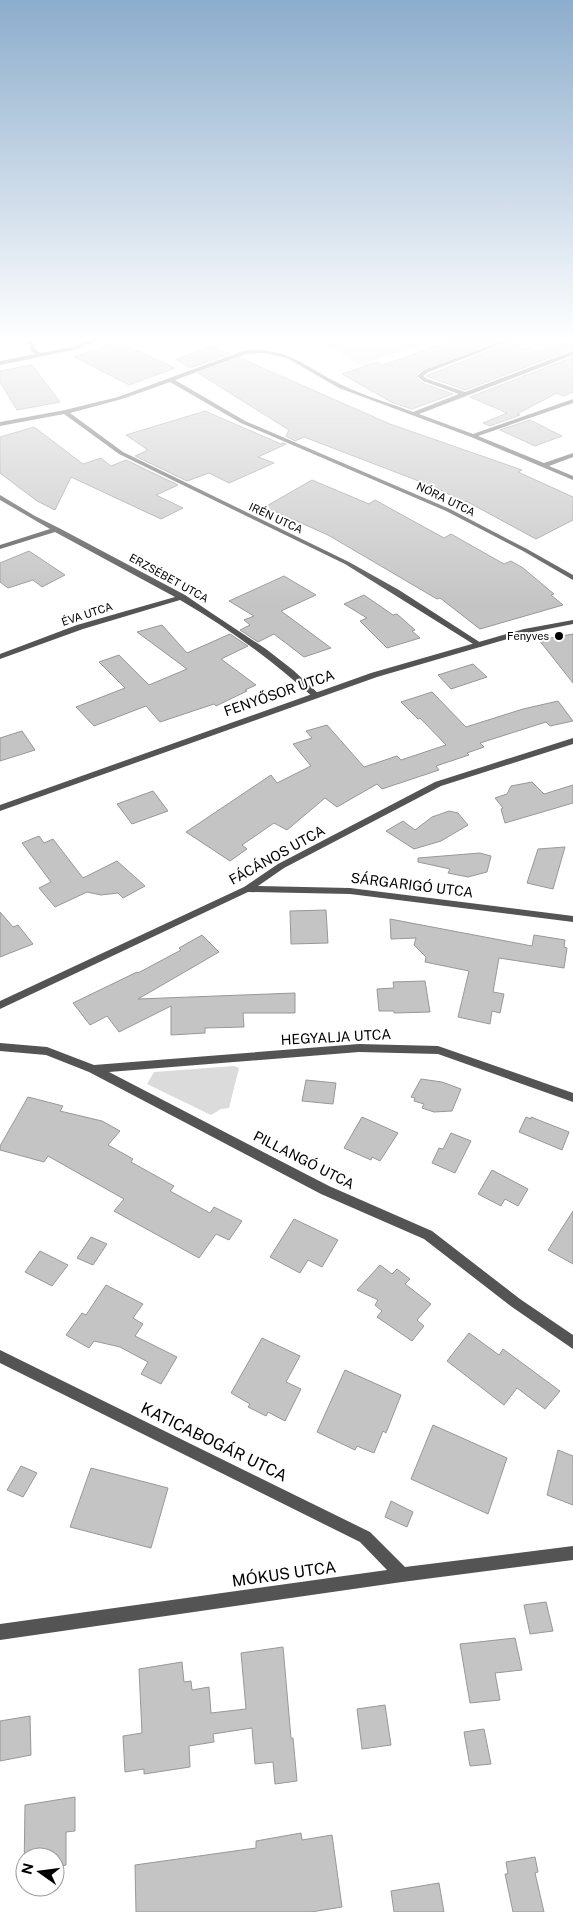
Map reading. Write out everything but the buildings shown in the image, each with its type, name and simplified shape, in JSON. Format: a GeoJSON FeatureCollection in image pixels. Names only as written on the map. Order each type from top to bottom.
{"type":"FeatureCollection","features":[{"type":"Feature","properties":{"kind":"street","name":"IRÉN UTCA"},"geometry":{"type":"LineString","coordinates":[[86,427],[121,453],[347,563],[478,645]]}},
{"type":"Feature","properties":{"kind":"street","name":"NÓRA UTCA"},"geometry":{"type":"LineString","coordinates":[[255,427],[448,510],[525,550],[573,578]]}},
{"type":"Feature","properties":{"kind":"street"},"geometry":{"type":"LineString","coordinates":[[449,427],[573,478]]}},
{"type":"Feature","properties":{"kind":"street"},"geometry":{"type":"LineString","coordinates":[[473,436],[498,427]]}},
{"type":"Feature","properties":{"kind":"street"},"geometry":{"type":"LineString","coordinates":[[545,465],[573,455]]}},
{"type":"Feature","properties":{"kind":"street","name":"ERZSÉBET UTCA"},"geometry":{"type":"LineString","coordinates":[[0,497],[182,597],[254,642],[293,673],[316,695]]}},
{"type":"Feature","properties":{"kind":"street"},"geometry":{"type":"LineString","coordinates":[[0,547],[57,529]]}},
{"type":"Feature","properties":{"kind":"street","name":"ÉVA UTCA"},"geometry":{"type":"LineString","coordinates":[[0,657],[80,627],[182,597]]}},
{"type":"Feature","properties":{"kind":"street","name":"FENYŐSOR UTCA"},"geometry":{"type":"LineString","coordinates":[[0,808],[316,695],[407,665],[478,645],[573,622]]}},
{"type":"Feature","properties":{"kind":"street","name":"FÁCÁNOS UTCA"},"geometry":{"type":"LineString","coordinates":[[0,1005],[247,889],[281,866],[438,784],[573,741]]}},
{"type":"Feature","properties":{"kind":"street","name":"SÁRGARIGÓ UTCA"},"geometry":{"type":"LineString","coordinates":[[247,889],[350,891],[573,919]]}},
{"type":"Feature","properties":{"kind":"street","name":"PILLANGÓ UTCA"},"geometry":{"type":"LineString","coordinates":[[0,1046],[47,1051],[93,1069],[325,1190],[428,1235],[573,1344]]}},
{"type":"Feature","properties":{"kind":"street","name":"HEGYALJA UTCA"},"geometry":{"type":"LineString","coordinates":[[93,1069],[359,1048],[438,1050],[573,1098]]}},
{"type":"Feature","properties":{"kind":"street","name":"KATICABOGÁR UTCA"},"geometry":{"type":"LineString","coordinates":[[0,1356],[365,1537],[402,1575]]}},
{"type":"Feature","properties":{"kind":"street","name":"MÓKUS UTCA"},"geometry":{"type":"LineString","coordinates":[[0,1632],[402,1575],[573,1553]]}},
{"type":"Feature","properties":{"kind":"shaded area"},"geometry":{"type":"Polygon","coordinates":[[[234,1066],[239,1068],[229,1108],[221,1109],[211,1115],[147,1084],[154,1072],[234,1066]]]}},
{"type":"Feature","properties":{"kind":"place","name":"Fenyves"},"geometry":{"type":"Point","coordinates":[559,636]}}]}
